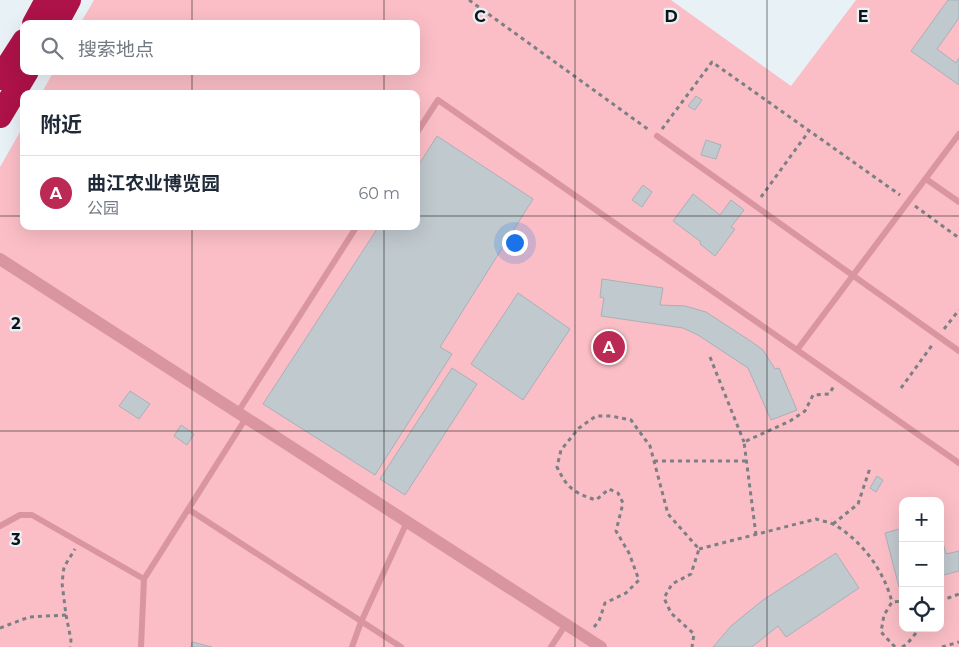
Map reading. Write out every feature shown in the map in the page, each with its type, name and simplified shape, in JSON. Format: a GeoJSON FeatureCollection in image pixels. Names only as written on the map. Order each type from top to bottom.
{"type":"FeatureCollection","features":[{"type":"Feature","properties":{"kind":"highway"},"geometry":{"type":"LineString","coordinates":[[36,20],[47,0]]}},
{"type":"Feature","properties":{"kind":"highway"},"geometry":{"type":"LineString","coordinates":[[58,20],[69,0]]}},
{"type":"Feature","properties":{"kind":"highway"},"geometry":{"type":"LineString","coordinates":[[0,78],[20,47]]}},
{"type":"Feature","properties":{"kind":"highway"},"geometry":{"type":"LineString","coordinates":[[0,116],[26,75]]}},
{"type":"Feature","properties":{"kind":"street"},"geometry":{"type":"LineString","coordinates":[[0,259],[601,647]]}},
{"type":"Feature","properties":{"kind":"lane"},"geometry":{"type":"LineString","coordinates":[[420,128],[438,100],[959,463]]}},
{"type":"Feature","properties":{"kind":"lane"},"geometry":{"type":"LineString","coordinates":[[797,350],[959,134]]}},
{"type":"Feature","properties":{"kind":"lane"},"geometry":{"type":"LineString","coordinates":[[657,136],[959,351]]}},
{"type":"Feature","properties":{"kind":"lane"},"geometry":{"type":"LineString","coordinates":[[926,179],[959,202]]}},
{"type":"Feature","properties":{"kind":"lane"},"geometry":{"type":"LineString","coordinates":[[141,647],[144,579],[188,509],[242,415],[355,230]]}},
{"type":"Feature","properties":{"kind":"lane"},"geometry":{"type":"LineString","coordinates":[[188,509],[401,647]]}},
{"type":"Feature","properties":{"kind":"lane"},"geometry":{"type":"LineString","coordinates":[[0,526],[20,515],[32,515],[144,579]]}},
{"type":"Feature","properties":{"kind":"lane"},"geometry":{"type":"LineString","coordinates":[[352,647],[361,622],[407,522]]}},
{"type":"Feature","properties":{"kind":"lane"},"geometry":{"type":"LineString","coordinates":[[551,647],[566,624]]}},
{"type":"Feature","properties":{"kind":"path"},"geometry":{"type":"LineString","coordinates":[[469,0],[657,136],[712,62],[959,238]]}},
{"type":"Feature","properties":{"kind":"path"},"geometry":{"type":"LineString","coordinates":[[755,206],[810,131]]}},
{"type":"Feature","properties":{"kind":"path"},"geometry":{"type":"LineString","coordinates":[[901,388],[959,310]]}},
{"type":"Feature","properties":{"kind":"path"},"geometry":{"type":"LineString","coordinates":[[710,357],[744,442],[756,535]]}},
{"type":"Feature","properties":{"kind":"path"},"geometry":{"type":"LineString","coordinates":[[744,442],[790,421],[805,411],[813,395],[829,394],[839,380]]}},
{"type":"Feature","properties":{"kind":"path"},"geometry":{"type":"LineString","coordinates":[[586,637],[599,621],[604,603],[626,593],[639,580],[629,553],[616,532],[623,503],[618,493],[609,489],[596,500],[579,495],[566,484],[557,467],[561,450],[579,428],[596,416],[611,416],[631,420],[650,446],[668,514],[699,549]]}},
{"type":"Feature","properties":{"kind":"path"},"geometry":{"type":"LineString","coordinates":[[654,461],[746,461]]}},
{"type":"Feature","properties":{"kind":"path"},"geometry":{"type":"LineString","coordinates":[[833,524],[858,504],[870,468]]}},
{"type":"Feature","properties":{"kind":"path"},"geometry":{"type":"LineString","coordinates":[[699,549],[816,520],[833,524],[864,549],[888,586],[892,602],[884,615],[881,632],[895,647]]}},
{"type":"Feature","properties":{"kind":"path"},"geometry":{"type":"LineString","coordinates":[[70,647],[71,640],[62,583],[64,567],[79,542]]}},
{"type":"Feature","properties":{"kind":"path"},"geometry":{"type":"LineString","coordinates":[[692,647],[694,634],[671,614],[664,598],[672,584],[691,574],[699,549]]}},
{"type":"Feature","properties":{"kind":"path"},"geometry":{"type":"LineString","coordinates":[[944,599],[959,594]]}},
{"type":"Feature","properties":{"kind":"path"},"geometry":{"type":"LineString","coordinates":[[892,602],[899,601]]}},
{"type":"Feature","properties":{"kind":"path"},"geometry":{"type":"LineString","coordinates":[[0,628],[30,617],[66,615]]}},
{"type":"Feature","properties":{"kind":"path"},"geometry":{"type":"LineString","coordinates":[[902,647],[908,644],[917,632]]}},
{"type":"Feature","properties":{"kind":"path"},"geometry":{"type":"LineString","coordinates":[[942,647],[959,642]]}},
{"type":"Feature","properties":{"kind":"shaded area"},"geometry":{"type":"Polygon","coordinates":[[[94,0],[671,0],[791,86],[856,0],[959,0],[959,647],[0,647],[0,167],[20,132],[20,230],[420,230],[420,90],[43,90],[52,75],[420,75],[420,20],[82,20],[94,0]]]}},
{"type":"Feature","properties":{"kind":"building"},"geometry":{"type":"Polygon","coordinates":[[[948,0],[959,0],[959,18],[937,49],[956,63],[959,58],[959,85],[911,51],[948,0]]]}},
{"type":"Feature","properties":{"kind":"building"},"geometry":{"type":"Polygon","coordinates":[[[696,96],[702,100],[695,110],[688,106],[696,96]]]}},
{"type":"Feature","properties":{"kind":"building"},"geometry":{"type":"Polygon","coordinates":[[[437,136],[533,199],[440,347],[452,354],[375,475],[263,404],[376,230],[420,230],[420,163],[437,136]]]}},
{"type":"Feature","properties":{"kind":"building"},"geometry":{"type":"Polygon","coordinates":[[[706,140],[721,145],[716,159],[701,155],[706,140]]]}},
{"type":"Feature","properties":{"kind":"building"},"geometry":{"type":"Polygon","coordinates":[[[643,185],[652,192],[642,207],[632,200],[643,185]]]}},
{"type":"Feature","properties":{"kind":"building"},"geometry":{"type":"Polygon","coordinates":[[[693,194],[720,215],[731,200],[744,210],[731,227],[735,229],[715,256],[700,244],[701,242],[673,221],[693,194]]]}},
{"type":"Feature","properties":{"kind":"building"},"geometry":{"type":"Polygon","coordinates":[[[602,279],[663,288],[660,305],[685,306],[706,312],[752,342],[763,350],[775,369],[779,368],[797,410],[771,420],[748,368],[698,335],[683,328],[601,316],[604,298],[600,297],[602,279]]]}},
{"type":"Feature","properties":{"kind":"building"},"geometry":{"type":"Polygon","coordinates":[[[518,293],[570,329],[523,400],[471,364],[518,293]]]}},
{"type":"Feature","properties":{"kind":"building"},"geometry":{"type":"Polygon","coordinates":[[[452,368],[477,384],[405,495],[380,479],[452,368]]]}},
{"type":"Feature","properties":{"kind":"building"},"geometry":{"type":"Polygon","coordinates":[[[130,391],[150,404],[139,419],[119,406],[130,391]]]}},
{"type":"Feature","properties":{"kind":"building"},"geometry":{"type":"Polygon","coordinates":[[[181,425],[194,434],[187,445],[174,436],[181,425]]]}},
{"type":"Feature","properties":{"kind":"building"},"geometry":{"type":"Polygon","coordinates":[[[877,476],[883,480],[876,492],[870,488],[877,476]]]}},
{"type":"Feature","properties":{"kind":"building"},"geometry":{"type":"Polygon","coordinates":[[[899,529],[899,587],[885,533],[899,529]]]}},
{"type":"Feature","properties":{"kind":"building"},"geometry":{"type":"Polygon","coordinates":[[[944,546],[946,554],[959,551],[959,571],[944,575],[944,546]]]}},
{"type":"Feature","properties":{"kind":"building"},"geometry":{"type":"Polygon","coordinates":[[[836,553],[859,588],[786,637],[778,626],[752,647],[713,647],[731,626],[763,600],[836,553]]]}},
{"type":"Feature","properties":{"kind":"building"},"geometry":{"type":"Polygon","coordinates":[[[192,642],[212,647],[191,647],[192,642]]]}},
{"type":"Feature","properties":{"kind":"place","name":"曲江农业博览园"},"geometry":{"type":"Point","coordinates":[609,347]}}]}
